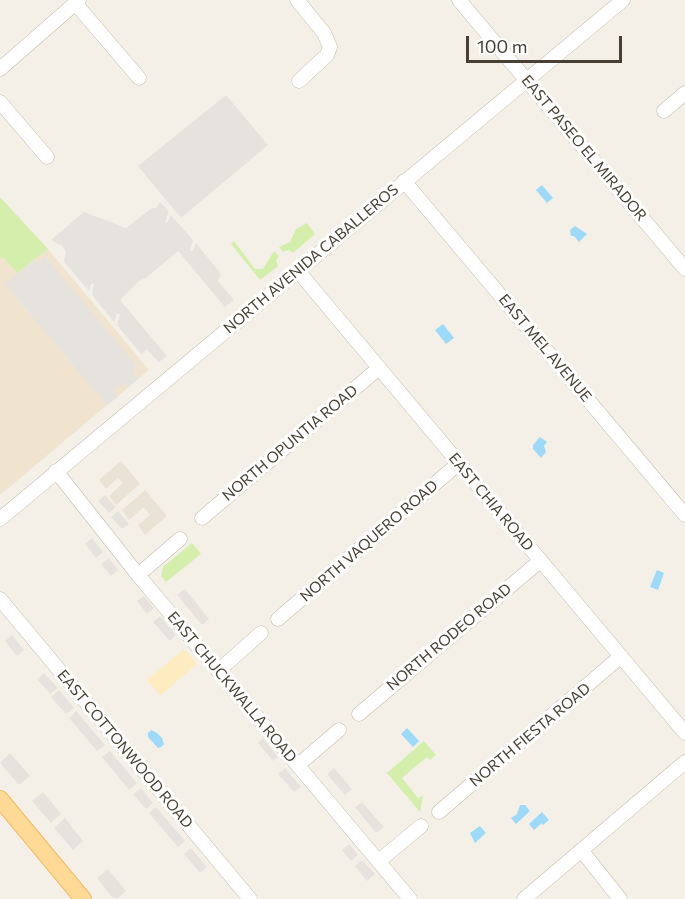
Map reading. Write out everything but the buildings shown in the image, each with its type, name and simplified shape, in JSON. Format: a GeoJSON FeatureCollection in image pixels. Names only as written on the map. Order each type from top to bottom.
{"type":"FeatureCollection","features":[{"type":"Feature","properties":{"kind":"main road"},"geometry":{"type":"LineString","coordinates":[[0,799],[82,899]]}},
{"type":"Feature","properties":{"kind":"street"},"geometry":{"type":"LineString","coordinates":[[297,0],[324,33],[330,47],[327,55],[299,81]]}},
{"type":"Feature","properties":{"kind":"street","name":"EAST PASEO EL MIRADOR"},"geometry":{"type":"LineString","coordinates":[[459,0],[685,269]]}},
{"type":"Feature","properties":{"kind":"street","name":"NORTH AVENIDA CABALLEROS"},"geometry":{"type":"LineString","coordinates":[[0,519],[623,0]]}},
{"type":"Feature","properties":{"kind":"street"},"geometry":{"type":"LineString","coordinates":[[0,69],[77,1],[139,78]]}},
{"type":"Feature","properties":{"kind":"street"},"geometry":{"type":"LineString","coordinates":[[664,111],[685,93]]}},
{"type":"Feature","properties":{"kind":"street"},"geometry":{"type":"LineString","coordinates":[[0,102],[46,157]]}},
{"type":"Feature","properties":{"kind":"street","name":"EAST MEL AVENUE"},"geometry":{"type":"LineString","coordinates":[[404,181],[685,515]]}},
{"type":"Feature","properties":{"kind":"street","name":"EAST CHIA ROAD"},"geometry":{"type":"LineString","coordinates":[[298,271],[685,733]]}},
{"type":"Feature","properties":{"kind":"street","name":"NORTH OPUNTIA ROAD"},"geometry":{"type":"LineString","coordinates":[[202,518],[379,368]]}},
{"type":"Feature","properties":{"kind":"street","name":"NORTH VAQUERO ROAD"},"geometry":{"type":"LineString","coordinates":[[278,618],[459,463]]}},
{"type":"Feature","properties":{"kind":"street","name":"EAST CHUCKWALLA ROAD"},"geometry":{"type":"LineString","coordinates":[[56,471],[138,575],[410,899]]}},
{"type":"Feature","properties":{"kind":"street"},"geometry":{"type":"LineString","coordinates":[[138,575],[180,540]]}},
{"type":"Feature","properties":{"kind":"street","name":"NORTH RODEO ROAD"},"geometry":{"type":"LineString","coordinates":[[359,714],[540,561]]}},
{"type":"Feature","properties":{"kind":"street","name":"EAST COTTONWOOD ROAD"},"geometry":{"type":"LineString","coordinates":[[0,599],[250,899]]}},
{"type":"Feature","properties":{"kind":"street"},"geometry":{"type":"LineString","coordinates":[[218,671],[261,633]]}},
{"type":"Feature","properties":{"kind":"street","name":"NORTH FIESTA ROAD"},"geometry":{"type":"LineString","coordinates":[[439,812],[621,657]]}},
{"type":"Feature","properties":{"kind":"street"},"geometry":{"type":"LineString","coordinates":[[298,765],[339,730]]}},
{"type":"Feature","properties":{"kind":"street"},"geometry":{"type":"LineString","coordinates":[[524,899],[685,762]]}},
{"type":"Feature","properties":{"kind":"street"},"geometry":{"type":"LineString","coordinates":[[379,861],[421,826]]}},
{"type":"Feature","properties":{"kind":"street"},"geometry":{"type":"LineString","coordinates":[[582,851],[620,899]]}},
{"type":"Feature","properties":{"kind":"shaded area"},"geometry":{"type":"Polygon","coordinates":[[[226,95],[268,145],[181,218],[138,166],[226,95]]]}},
{"type":"Feature","properties":{"kind":"shaded area"},"geometry":{"type":"Polygon","coordinates":[[[160,202],[169,211],[165,222],[167,223],[171,215],[193,240],[190,251],[193,251],[196,243],[221,274],[218,281],[234,300],[225,307],[178,251],[146,278],[139,281],[120,300],[167,356],[159,362],[146,349],[142,355],[117,325],[120,314],[117,314],[114,322],[92,295],[94,283],[91,284],[89,291],[64,262],[66,251],[51,240],[84,212],[126,228],[152,208],[156,208],[160,202]]]}},
{"type":"Feature","properties":{"kind":"shaded area"},"geometry":{"type":"Polygon","coordinates":[[[48,249],[149,370],[0,495],[0,259],[3,256],[17,273],[48,249]]]}},
{"type":"Feature","properties":{"kind":"shaded area"},"geometry":{"type":"Polygon","coordinates":[[[43,257],[46,257],[135,364],[134,375],[138,379],[129,387],[123,383],[114,390],[118,397],[107,405],[5,284],[35,259],[40,264],[43,257]]]}},
{"type":"Feature","properties":{"kind":"shaded area"},"geometry":{"type":"Polygon","coordinates":[[[121,461],[140,484],[116,505],[109,496],[123,483],[118,478],[106,489],[99,480],[121,461]]]}},
{"type":"Feature","properties":{"kind":"shaded area"},"geometry":{"type":"Polygon","coordinates":[[[145,490],[167,516],[145,535],[138,525],[150,515],[144,507],[129,520],[122,510],[145,490]]]}},
{"type":"Feature","properties":{"kind":"shaded area"},"geometry":{"type":"Polygon","coordinates":[[[105,495],[116,507],[109,513],[98,501],[105,495]]]}},
{"type":"Feature","properties":{"kind":"shaded area"},"geometry":{"type":"Polygon","coordinates":[[[118,511],[129,524],[122,529],[111,517],[118,511]]]}},
{"type":"Feature","properties":{"kind":"shaded area"},"geometry":{"type":"Polygon","coordinates":[[[92,538],[103,552],[96,558],[85,544],[92,538]]]}},
{"type":"Feature","properties":{"kind":"shaded area"},"geometry":{"type":"Polygon","coordinates":[[[109,558],[118,570],[111,576],[101,564],[109,558]]]}},
{"type":"Feature","properties":{"kind":"shaded area"},"geometry":{"type":"Polygon","coordinates":[[[185,589],[209,619],[202,625],[177,595],[185,589]]]}},
{"type":"Feature","properties":{"kind":"shaded area"},"geometry":{"type":"Polygon","coordinates":[[[144,596],[154,608],[147,614],[137,601],[144,596]]]}},
{"type":"Feature","properties":{"kind":"shaded area"},"geometry":{"type":"Polygon","coordinates":[[[160,616],[176,635],[170,641],[153,622],[160,616]]]}},
{"type":"Feature","properties":{"kind":"shaded area"},"geometry":{"type":"Polygon","coordinates":[[[12,635],[24,650],[17,656],[5,641],[12,635]]]}},
{"type":"Feature","properties":{"kind":"shaded area"},"geometry":{"type":"Polygon","coordinates":[[[44,673],[58,688],[50,694],[37,679],[44,673]]]}},
{"type":"Feature","properties":{"kind":"shaded area"},"geometry":{"type":"Polygon","coordinates":[[[59,690],[74,708],[66,714],[51,697],[59,690]]]}},
{"type":"Feature","properties":{"kind":"shaded area"},"geometry":{"type":"Polygon","coordinates":[[[76,711],[105,745],[97,751],[69,718],[76,711]]]}},
{"type":"Feature","properties":{"kind":"shaded area"},"geometry":{"type":"Polygon","coordinates":[[[263,738],[278,757],[273,761],[258,743],[263,738]]]}},
{"type":"Feature","properties":{"kind":"shaded area"},"geometry":{"type":"Polygon","coordinates":[[[110,751],[137,783],[129,790],[102,757],[110,751]]]}},
{"type":"Feature","properties":{"kind":"shaded area"},"geometry":{"type":"Polygon","coordinates":[[[10,753],[30,776],[19,785],[0,763],[10,753]]]}},
{"type":"Feature","properties":{"kind":"shaded area"},"geometry":{"type":"Polygon","coordinates":[[[285,768],[301,787],[294,792],[278,774],[285,768]]]}},
{"type":"Feature","properties":{"kind":"shaded area"},"geometry":{"type":"Polygon","coordinates":[[[334,768],[352,789],[345,795],[327,774],[334,768]]]}},
{"type":"Feature","properties":{"kind":"shaded area"},"geometry":{"type":"Polygon","coordinates":[[[141,788],[153,803],[146,809],[133,794],[141,788]]]}},
{"type":"Feature","properties":{"kind":"shaded area"},"geometry":{"type":"Polygon","coordinates":[[[43,792],[61,814],[51,823],[32,801],[43,792]]]}},
{"type":"Feature","properties":{"kind":"shaded area"},"geometry":{"type":"Polygon","coordinates":[[[362,802],[384,827],[376,833],[355,807],[362,802]]]}},
{"type":"Feature","properties":{"kind":"shaded area"},"geometry":{"type":"Polygon","coordinates":[[[156,807],[185,841],[178,847],[149,813],[156,807]]]}},
{"type":"Feature","properties":{"kind":"shaded area"},"geometry":{"type":"Polygon","coordinates":[[[65,818],[83,841],[73,850],[54,828],[65,818]]]}},
{"type":"Feature","properties":{"kind":"shaded area"},"geometry":{"type":"Polygon","coordinates":[[[349,844],[358,855],[351,861],[342,850],[349,844]]]}},
{"type":"Feature","properties":{"kind":"shaded area"},"geometry":{"type":"Polygon","coordinates":[[[191,848],[207,867],[200,873],[184,854],[191,848]]]}},
{"type":"Feature","properties":{"kind":"shaded area"},"geometry":{"type":"Polygon","coordinates":[[[362,860],[375,874],[367,881],[355,866],[362,860]]]}},
{"type":"Feature","properties":{"kind":"shaded area"},"geometry":{"type":"Polygon","coordinates":[[[108,869],[126,891],[117,899],[111,896],[97,878],[108,869]]]}},
{"type":"Feature","properties":{"kind":"green space"},"geometry":{"type":"Polygon","coordinates":[[[0,197],[48,249],[17,273],[3,257],[0,259],[0,197]]]}},
{"type":"Feature","properties":{"kind":"green space"},"geometry":{"type":"Polygon","coordinates":[[[307,223],[315,234],[293,253],[288,250],[283,252],[279,247],[290,242],[296,229],[307,223]]]}},
{"type":"Feature","properties":{"kind":"green space"},"geometry":{"type":"Polygon","coordinates":[[[234,241],[255,269],[263,269],[274,251],[279,256],[276,261],[278,266],[260,280],[231,244],[234,241]]]}},
{"type":"Feature","properties":{"kind":"green space"},"geometry":{"type":"Polygon","coordinates":[[[192,543],[201,554],[166,582],[161,576],[163,567],[192,543]]]}},
{"type":"Feature","properties":{"kind":"green space"},"geometry":{"type":"Polygon","coordinates":[[[424,741],[436,755],[430,760],[427,757],[402,778],[418,798],[423,796],[420,812],[387,773],[424,741]]]}},
{"type":"Feature","properties":{"kind":"sand"},"geometry":{"type":"Polygon","coordinates":[[[184,649],[197,664],[160,696],[147,680],[184,649]]]}},
{"type":"Feature","properties":{"kind":"water"},"geometry":{"type":"Polygon","coordinates":[[[542,185],[553,198],[547,203],[536,190],[542,185]]]}},
{"type":"Feature","properties":{"kind":"water"},"geometry":{"type":"Polygon","coordinates":[[[575,226],[587,234],[579,242],[571,236],[570,230],[575,226]]]}},
{"type":"Feature","properties":{"kind":"water"},"geometry":{"type":"Polygon","coordinates":[[[443,324],[454,338],[446,344],[435,330],[443,324]]]}},
{"type":"Feature","properties":{"kind":"water"},"geometry":{"type":"Polygon","coordinates":[[[540,437],[547,442],[544,446],[546,452],[541,458],[533,449],[533,445],[540,437]]]}},
{"type":"Feature","properties":{"kind":"water"},"geometry":{"type":"Polygon","coordinates":[[[657,570],[664,573],[658,590],[650,587],[657,570]]]}},
{"type":"Feature","properties":{"kind":"water"},"geometry":{"type":"Polygon","coordinates":[[[407,728],[419,741],[413,747],[401,734],[407,728]]]}},
{"type":"Feature","properties":{"kind":"water"},"geometry":{"type":"Polygon","coordinates":[[[151,730],[162,738],[164,744],[161,747],[158,748],[148,737],[151,730]]]}},
{"type":"Feature","properties":{"kind":"water"},"geometry":{"type":"Polygon","coordinates":[[[520,805],[525,805],[530,811],[516,824],[511,818],[517,814],[520,805]]]}},
{"type":"Feature","properties":{"kind":"water"},"geometry":{"type":"Polygon","coordinates":[[[542,812],[549,820],[534,830],[529,824],[542,812]]]}},
{"type":"Feature","properties":{"kind":"water"},"geometry":{"type":"Polygon","coordinates":[[[480,826],[486,833],[475,843],[470,833],[480,826]]]}}]}
